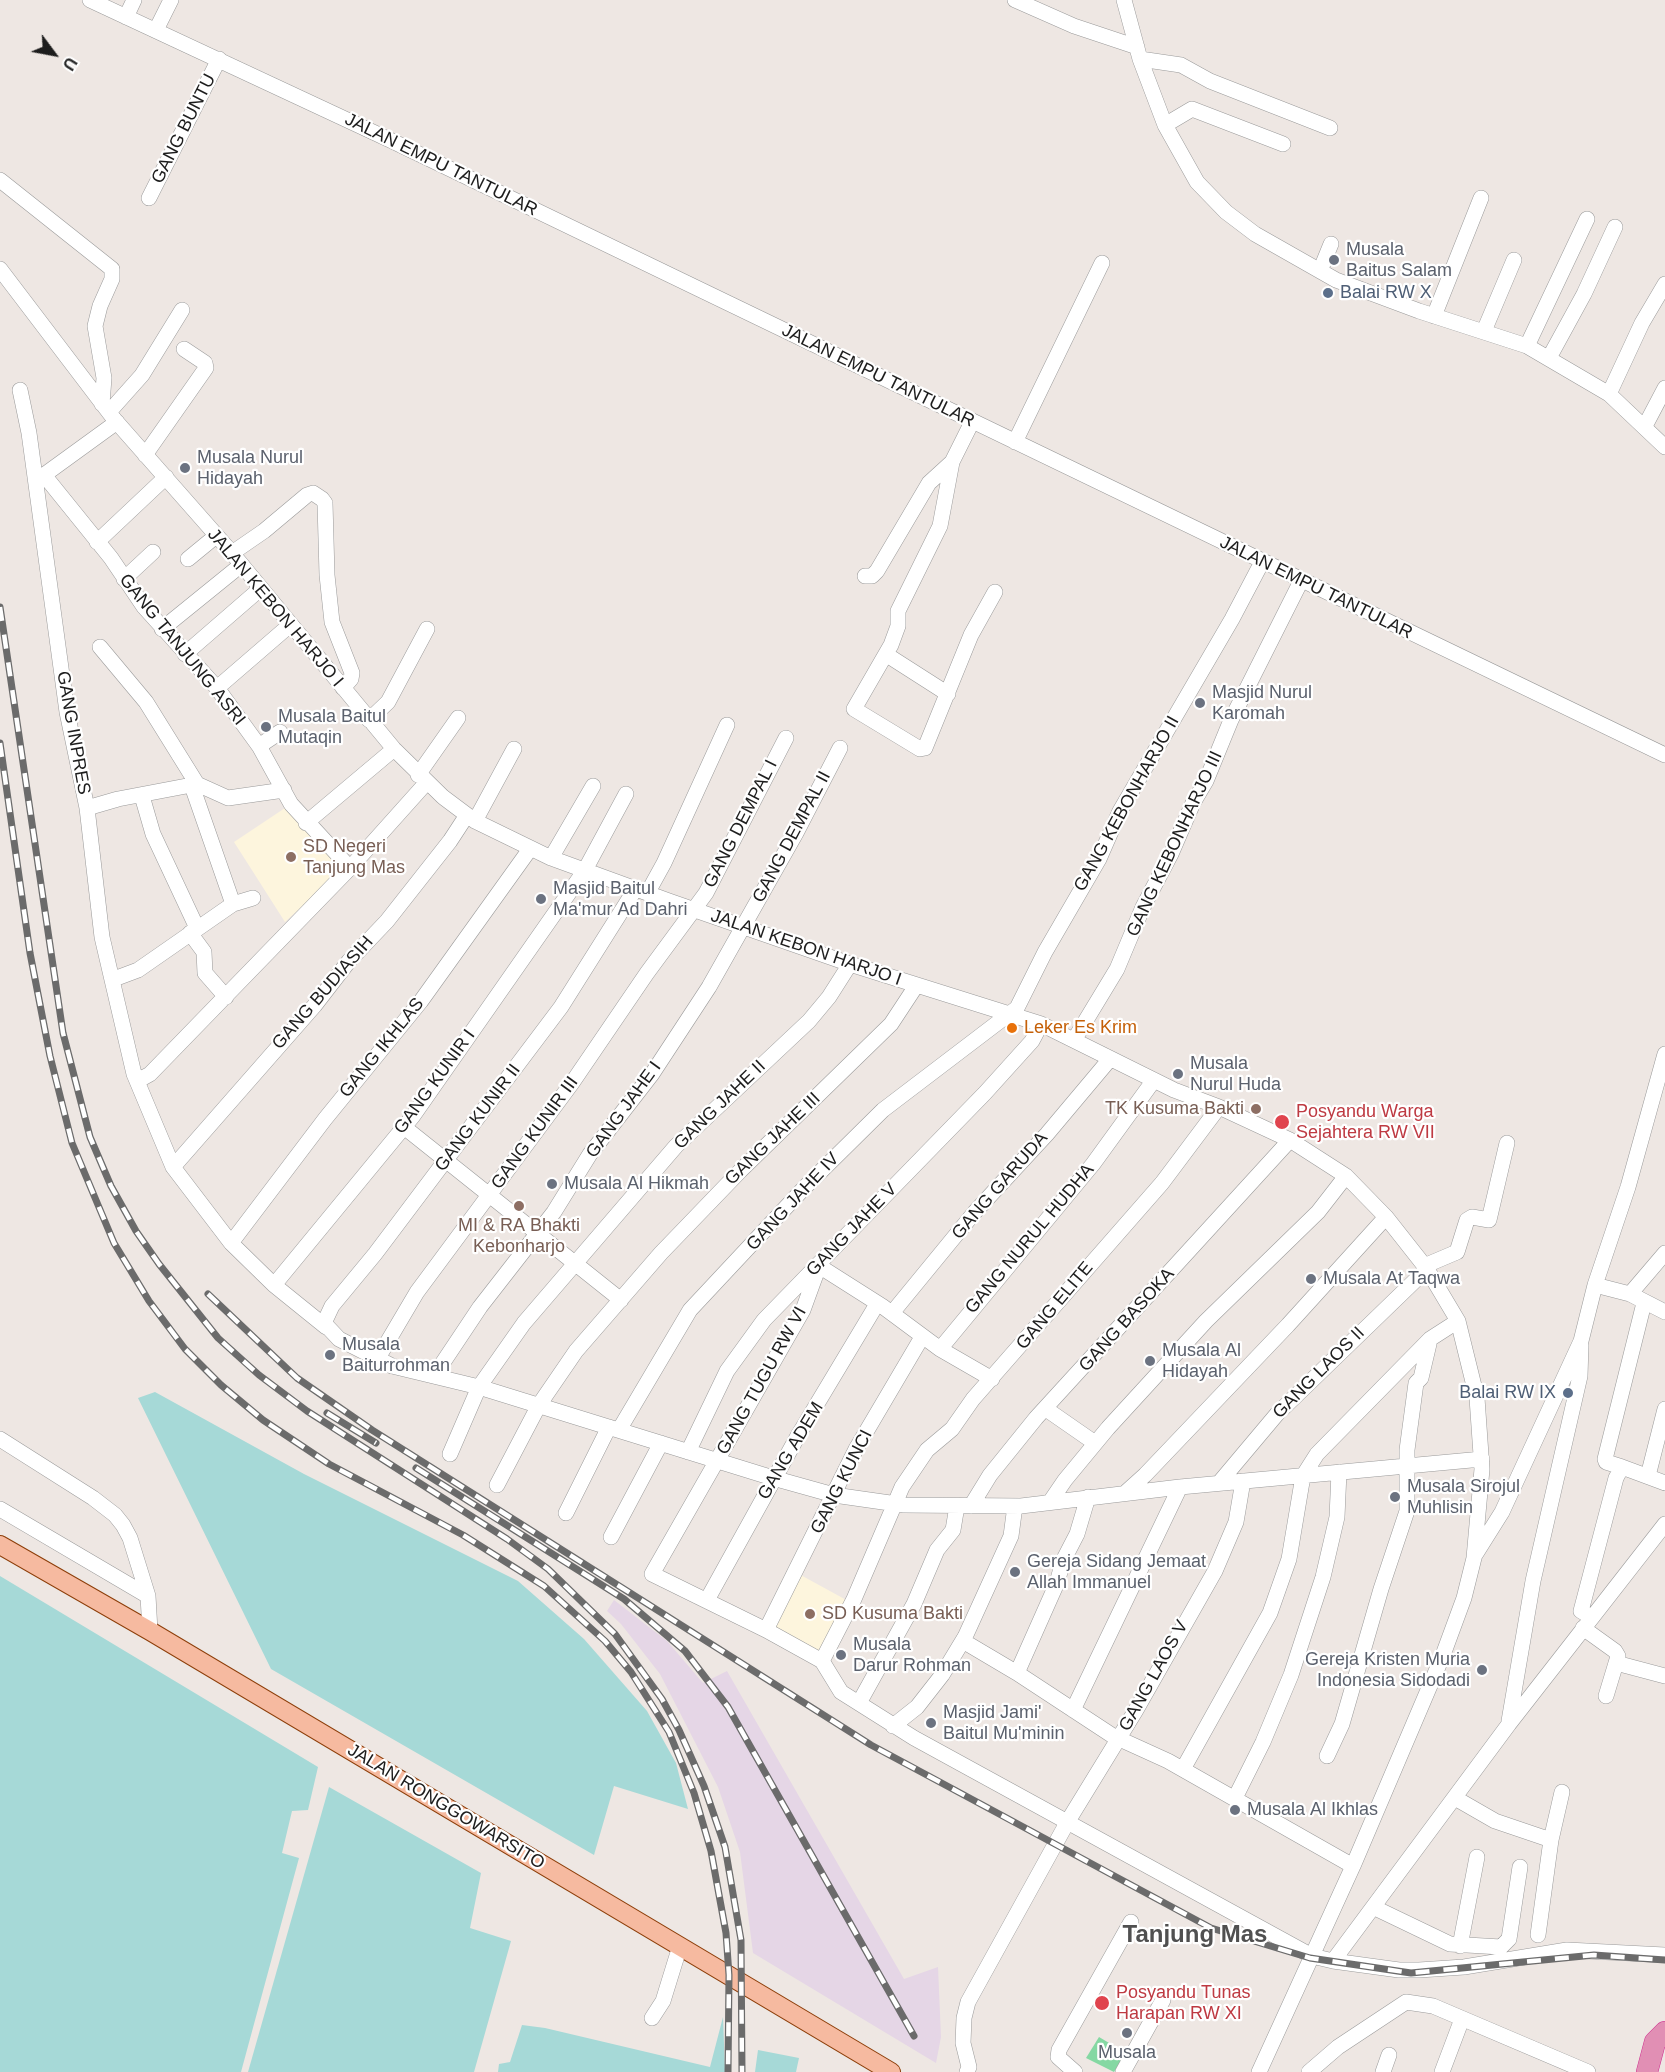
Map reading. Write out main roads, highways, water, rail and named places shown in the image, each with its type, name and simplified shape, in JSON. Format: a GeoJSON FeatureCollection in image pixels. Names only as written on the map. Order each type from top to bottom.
{"type":"FeatureCollection","features":[{"type":"Feature","properties":{"kind":"highway"},"geometry":{"type":"LineString","coordinates":[[1647,2072],[1655,2042],[1665,2032]]}},
{"type":"Feature","properties":{"kind":"highway"},"geometry":{"type":"LineString","coordinates":[[1661,2072],[1665,2053]]}},
{"type":"Feature","properties":{"kind":"main road","name":"JALAN RONGGOWARSITO"},"geometry":{"type":"LineString","coordinates":[[0,1545],[150,1631],[891,2072]]}},
{"type":"Feature","properties":{"kind":"water"},"geometry":{"type":"Polygon","coordinates":[[[155,1392],[304,1474],[518,1581],[584,1639],[647,1711],[676,1763],[688,1809],[614,1786],[594,1855],[271,1669],[138,1398],[155,1392]]]}},
{"type":"Feature","properties":{"kind":"water"},"geometry":{"type":"Polygon","coordinates":[[[0,1576],[318,1767],[308,1810],[292,1811],[282,1853],[299,1858],[241,2072],[0,2072],[0,1576]]]}},
{"type":"Feature","properties":{"kind":"water"},"geometry":{"type":"Polygon","coordinates":[[[329,1787],[481,1873],[470,1928],[511,1941],[474,2072],[248,2072],[329,1787]]]}},
{"type":"Feature","properties":{"kind":"water"},"geometry":{"type":"Polygon","coordinates":[[[723,2017],[725,2072],[498,2072],[499,2064],[510,2062],[522,2025],[545,2028],[710,2067],[723,2017]]]}},
{"type":"Feature","properties":{"kind":"water"},"geometry":{"type":"Polygon","coordinates":[[[758,2050],[799,2058],[796,2072],[755,2072],[758,2050]]]}},
{"type":"Feature","properties":{"kind":"railway"},"geometry":{"type":"LineString","coordinates":[[0,607],[63,1033],[90,1137],[111,1186],[136,1231],[159,1264],[218,1338],[259,1375],[307,1411],[507,1539],[548,1569],[615,1634],[662,1699],[679,1730],[704,1786],[725,1847],[741,1940],[742,2072]]}},
{"type":"Feature","properties":{"kind":"railway"},"geometry":{"type":"LineString","coordinates":[[0,743],[30,953],[50,1056],[72,1143],[114,1243],[149,1301],[185,1349],[221,1385],[263,1420],[329,1464],[463,1535],[544,1586],[605,1641],[631,1672],[669,1732],[694,1793],[711,1851],[726,1933],[729,1975],[728,2072]]}},
{"type":"Feature","properties":{"kind":"railway"},"geometry":{"type":"LineString","coordinates":[[208,1294],[297,1378],[372,1430],[871,1745],[1211,1928],[1310,1958],[1411,1973],[1594,1955],[1665,1960]]}},
{"type":"Feature","properties":{"kind":"railway"},"geometry":{"type":"LineString","coordinates":[[327,1413],[376,1443]]}},
{"type":"Feature","properties":{"kind":"railway"},"geometry":{"type":"LineString","coordinates":[[416,1468],[624,1599],[685,1651],[728,1707],[914,2036]]}},
{"type":"Feature","properties":{"kind":"place","name":"Musala Baitus Salam"},"geometry":{"type":"Point","coordinates":[1334,260]}},
{"type":"Feature","properties":{"kind":"place","name":"Balai RW X"},"geometry":{"type":"Point","coordinates":[1328,293]}},
{"type":"Feature","properties":{"kind":"place","name":"Musala Nurul Hidayah"},"geometry":{"type":"Point","coordinates":[185,468]}},
{"type":"Feature","properties":{"kind":"place","name":"Masjid Nurul Karomah"},"geometry":{"type":"Point","coordinates":[1200,703]}},
{"type":"Feature","properties":{"kind":"place","name":"Musala Baitul Mutaqin"},"geometry":{"type":"Point","coordinates":[266,727]}},
{"type":"Feature","properties":{"kind":"place","name":"SD Negeri Tanjung Mas"},"geometry":{"type":"Point","coordinates":[291,857]}},
{"type":"Feature","properties":{"kind":"place","name":"Masjid Baitul Ma'mur Ad Dahri"},"geometry":{"type":"Point","coordinates":[541,899]}},
{"type":"Feature","properties":{"kind":"place","name":"Leker Es Krim"},"geometry":{"type":"Point","coordinates":[1012,1028]}},
{"type":"Feature","properties":{"kind":"place","name":"Musala Nurul Huda"},"geometry":{"type":"Point","coordinates":[1178,1074]}},
{"type":"Feature","properties":{"kind":"place","name":"TK Kusuma Bakti"},"geometry":{"type":"Point","coordinates":[1256,1109]}},
{"type":"Feature","properties":{"kind":"place","name":"Posyandu Warga Sejahtera RW VII"},"geometry":{"type":"Point","coordinates":[1282,1122]}},
{"type":"Feature","properties":{"kind":"place","name":"Musala Al Hikmah"},"geometry":{"type":"Point","coordinates":[552,1184]}},
{"type":"Feature","properties":{"kind":"place","name":"MI & RA Bhakti Kebonharjo"},"geometry":{"type":"Point","coordinates":[519,1206]}},
{"type":"Feature","properties":{"kind":"place","name":"Musala At Taqwa"},"geometry":{"type":"Point","coordinates":[1311,1279]}},
{"type":"Feature","properties":{"kind":"place","name":"Musala Baiturrohman"},"geometry":{"type":"Point","coordinates":[330,1355]}},
{"type":"Feature","properties":{"kind":"place","name":"Musala Al Hidayah"},"geometry":{"type":"Point","coordinates":[1150,1361]}},
{"type":"Feature","properties":{"kind":"place","name":"Balai RW IX"},"geometry":{"type":"Point","coordinates":[1568,1393]}},
{"type":"Feature","properties":{"kind":"place","name":"Musala Sirojul Muhlisin"},"geometry":{"type":"Point","coordinates":[1395,1497]}},
{"type":"Feature","properties":{"kind":"place","name":"Gereja Sidang Jemaat Allah Immanuel"},"geometry":{"type":"Point","coordinates":[1015,1572]}},
{"type":"Feature","properties":{"kind":"place","name":"SD Kusuma Bakti"},"geometry":{"type":"Point","coordinates":[810,1614]}},
{"type":"Feature","properties":{"kind":"place","name":"Musala Darur Rohman"},"geometry":{"type":"Point","coordinates":[841,1655]}},
{"type":"Feature","properties":{"kind":"place","name":"Gereja Kristen Muria Indonesia Sidodadi"},"geometry":{"type":"Point","coordinates":[1482,1670]}},
{"type":"Feature","properties":{"kind":"place","name":"Masjid Jami' Baitul Mu'minin"},"geometry":{"type":"Point","coordinates":[931,1723]}},
{"type":"Feature","properties":{"kind":"place","name":"Musala Al Ikhlas"},"geometry":{"type":"Point","coordinates":[1235,1810]}},
{"type":"Feature","properties":{"kind":"place","name":"Posyandu Tunas Harapan RW XI"},"geometry":{"type":"Point","coordinates":[1102,2003]}},
{"type":"Feature","properties":{"kind":"place","name":"Musala"},"geometry":{"type":"Point","coordinates":[1127,2033]}},
{"type":"Feature","properties":{"kind":"district","name":"Tanjung Mas"},"geometry":{"type":"Point","coordinates":[1195,1935]}}]}
